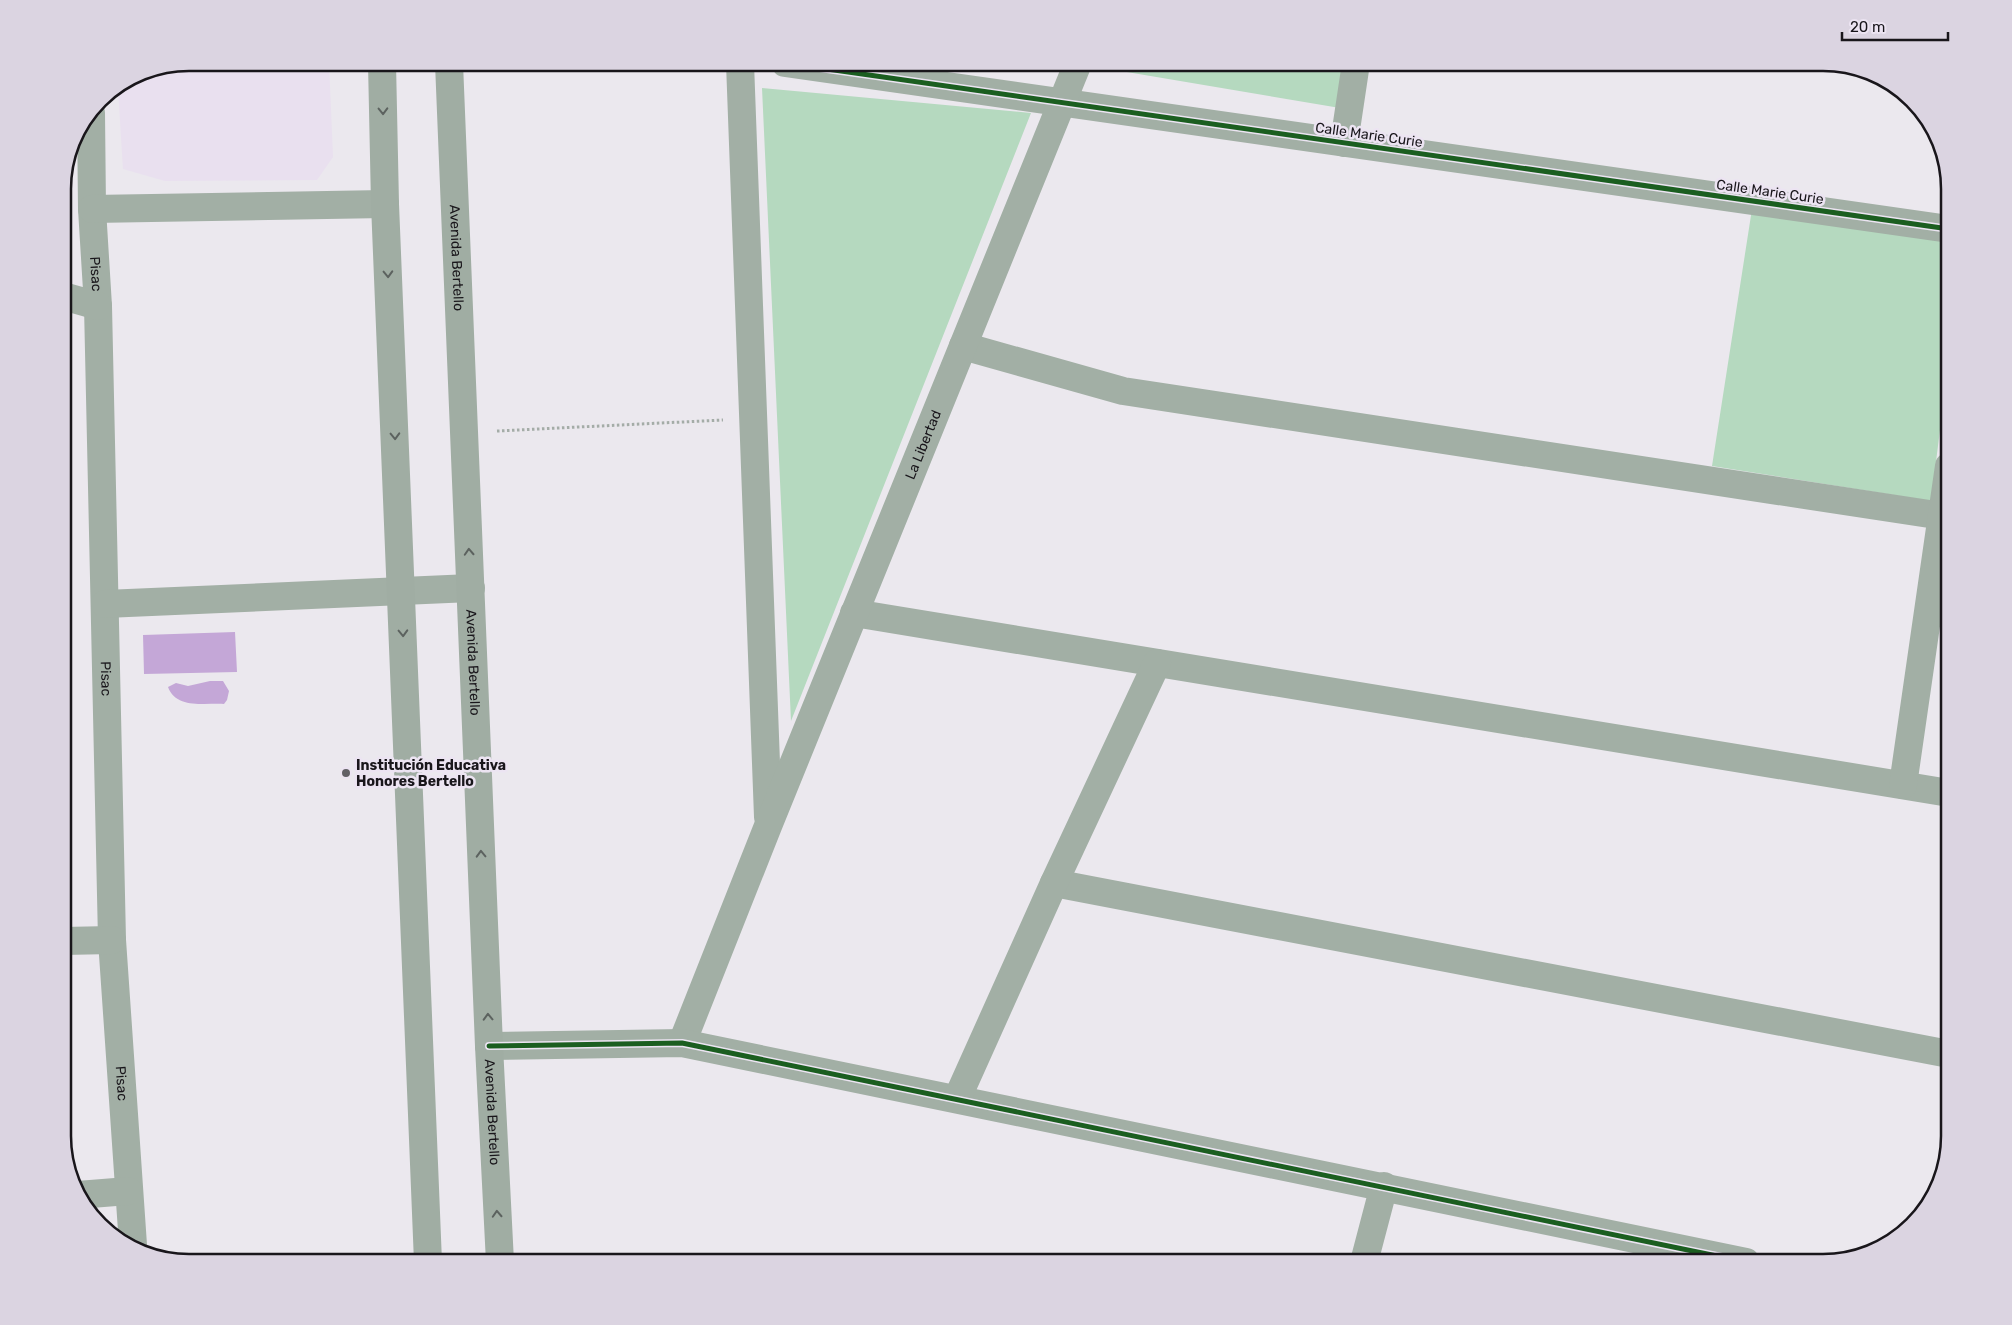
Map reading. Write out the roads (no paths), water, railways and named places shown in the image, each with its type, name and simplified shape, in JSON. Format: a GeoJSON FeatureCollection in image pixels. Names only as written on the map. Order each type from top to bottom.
{"type":"FeatureCollection","features":[{"type":"Feature","properties":{"kind":"main road"},"geometry":{"type":"LineString","coordinates":[[382,72],[428,1254]]}},
{"type":"Feature","properties":{"kind":"main road","name":"Avenida Bertello"},"geometry":{"type":"LineString","coordinates":[[449,72],[489,1046],[500,1254]]}},
{"type":"Feature","properties":{"kind":"street","name":"La Libertad"},"geometry":{"type":"LineString","coordinates":[[682,1043],[854,613],[1074,71]]}},
{"type":"Feature","properties":{"kind":"street"},"geometry":{"type":"LineString","coordinates":[[1344,143],[1355,71]]}},
{"type":"Feature","properties":{"kind":"street"},"geometry":{"type":"LineString","coordinates":[[740,72],[768,826]]}},
{"type":"Feature","properties":{"kind":"street","name":"Calle Marie Curie"},"geometry":{"type":"LineString","coordinates":[[853,72],[1941,228]]}},
{"type":"Feature","properties":{"kind":"street","name":"Pisac"},"geometry":{"type":"LineString","coordinates":[[91,124],[92,210],[98,306],[112,940],[132,1239]]}},
{"type":"Feature","properties":{"kind":"street"},"geometry":{"type":"LineString","coordinates":[[92,210],[386,204]]}},
{"type":"Feature","properties":{"kind":"street"},"geometry":{"type":"LineString","coordinates":[[72,299],[98,306]]}},
{"type":"Feature","properties":{"kind":"street"},"geometry":{"type":"LineString","coordinates":[[963,346],[1123,392],[1941,515]]}},
{"type":"Feature","properties":{"kind":"street"},"geometry":{"type":"LineString","coordinates":[[1903,785],[1941,547]]}},
{"type":"Feature","properties":{"kind":"street"},"geometry":{"type":"LineString","coordinates":[[105,604],[471,588]]}},
{"type":"Feature","properties":{"kind":"street"},"geometry":{"type":"LineString","coordinates":[[854,613],[1941,791]]}},
{"type":"Feature","properties":{"kind":"street"},"geometry":{"type":"LineString","coordinates":[[956,1099],[1157,663]]}},
{"type":"Feature","properties":{"kind":"street"},"geometry":{"type":"LineString","coordinates":[[1054,883],[1941,1052]]}},
{"type":"Feature","properties":{"kind":"street"},"geometry":{"type":"LineString","coordinates":[[72,941],[112,940]]}},
{"type":"Feature","properties":{"kind":"street"},"geometry":{"type":"LineString","coordinates":[[489,1046],[682,1043],[1708,1254]]}},
{"type":"Feature","properties":{"kind":"street"},"geometry":{"type":"LineString","coordinates":[[1366,1254],[1384,1186]]}},
{"type":"Feature","properties":{"kind":"street"},"geometry":{"type":"LineString","coordinates":[[87,1194],[128,1191]]}},
{"type":"Feature","properties":{"kind":"place","name":"Institución Educativa Honores Bertello"},"geometry":{"type":"Point","coordinates":[346,773]}}]}
